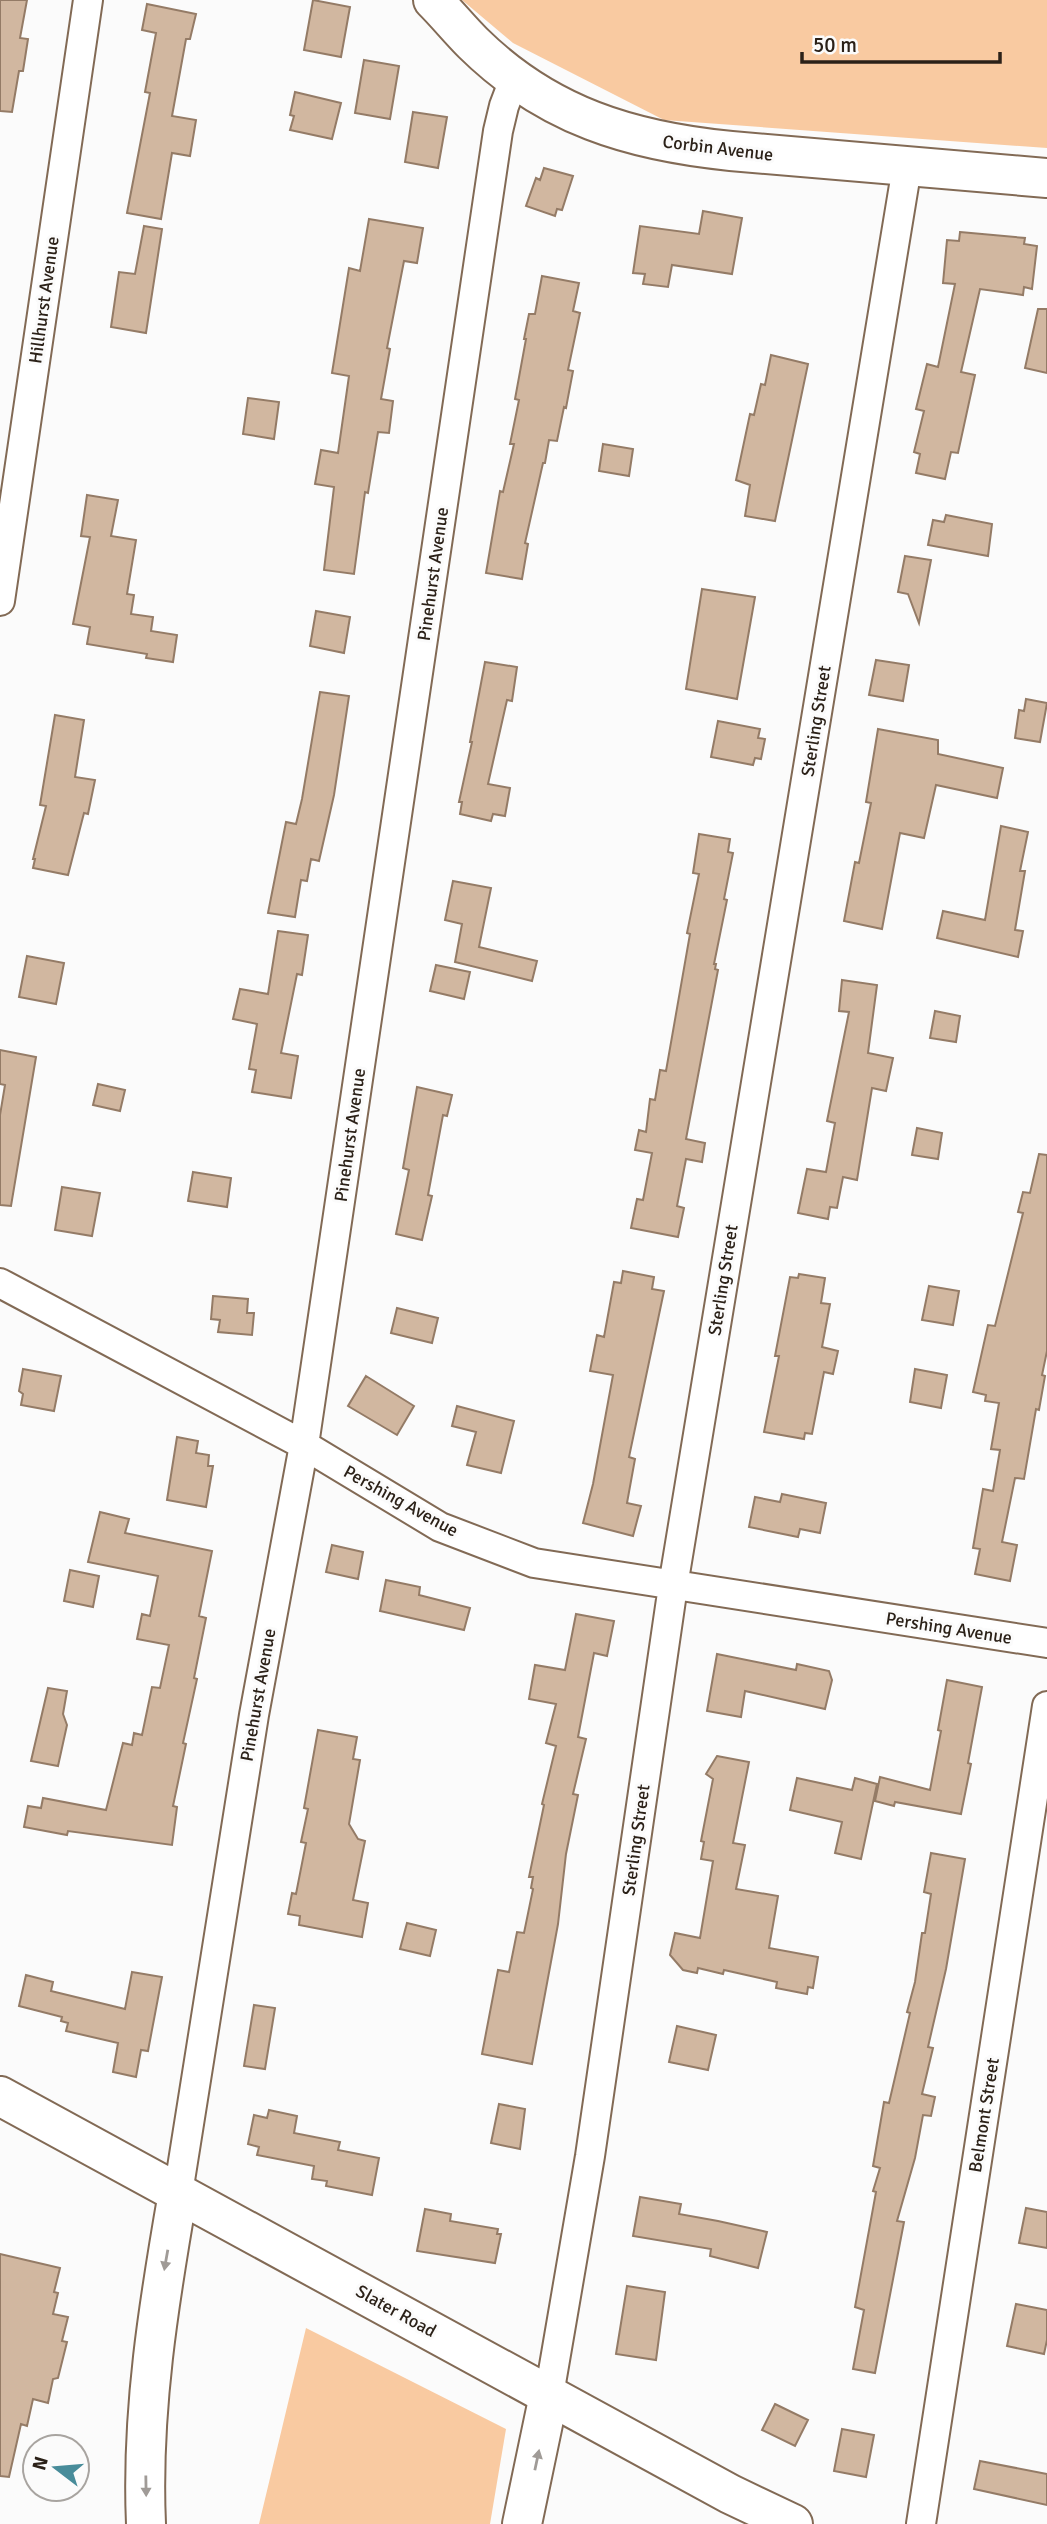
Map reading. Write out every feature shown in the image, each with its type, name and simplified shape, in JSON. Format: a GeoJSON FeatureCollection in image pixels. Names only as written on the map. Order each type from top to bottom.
{"type":"FeatureCollection","features":[{"type":"Feature","properties":{"kind":"main road","name":"Corbin Avenue"},"geometry":{"type":"LineString","coordinates":[[433,0],[474,44],[516,77],[573,113],[639,138],[679,146],[1047,178]]}},
{"type":"Feature","properties":{"kind":"main road","name":"Slater Road"},"geometry":{"type":"LineString","coordinates":[[0,2096],[730,2494],[793,2524]]}},
{"type":"Feature","properties":{"kind":"main road"},"geometry":{"type":"LineString","coordinates":[[146,2524],[151,2373],[178,2193]]}},
{"type":"Feature","properties":{"kind":"main road"},"geometry":{"type":"LineString","coordinates":[[522,2524],[549,2395]]}},
{"type":"Feature","properties":{"kind":"street","name":"Hillhurst Avenue"},"geometry":{"type":"LineString","coordinates":[[0,601],[89,0]]}},
{"type":"Feature","properties":{"kind":"street","name":"Pinehurst Avenue"},"geometry":{"type":"LineString","coordinates":[[178,2193],[254,1715],[304,1445],[498,131],[504,106],[516,77]]}},
{"type":"Feature","properties":{"kind":"street","name":"Sterling Street"},"geometry":{"type":"LineString","coordinates":[[549,2395],[592,2143],[673,1586],[907,167]]}},
{"type":"Feature","properties":{"kind":"street","name":"Pershing Avenue"},"geometry":{"type":"LineString","coordinates":[[0,1283],[304,1445],[440,1527],[534,1563],[1047,1643]]}},
{"type":"Feature","properties":{"kind":"street","name":"Belmont Street"},"geometry":{"type":"LineString","coordinates":[[921,2524],[1047,1706]]}},
{"type":"Feature","properties":{"kind":"shaded area"},"geometry":{"type":"Polygon","coordinates":[[[462,0],[1047,0],[1047,148],[664,120],[513,43],[462,0]]]}},
{"type":"Feature","properties":{"kind":"shaded area"},"geometry":{"type":"Polygon","coordinates":[[[306,2328],[506,2429],[490,2524],[259,2524],[306,2328]]]}},
{"type":"Feature","properties":{"kind":"building"},"geometry":{"type":"Polygon","coordinates":[[[0,0],[27,0],[20,38],[28,39],[12,112],[0,111],[0,0]]]}},
{"type":"Feature","properties":{"kind":"building"},"geometry":{"type":"Polygon","coordinates":[[[313,0],[350,7],[341,57],[304,50],[313,0]]]}},
{"type":"Feature","properties":{"kind":"building"},"geometry":{"type":"Polygon","coordinates":[[[147,4],[196,14],[190,39],[186,39],[172,116],[196,120],[190,156],[172,153],[161,219],[127,213],[150,93],[145,92],[156,33],[142,30],[147,4]]]}},
{"type":"Feature","properties":{"kind":"building"},"geometry":{"type":"Polygon","coordinates":[[[364,60],[399,66],[390,119],[355,113],[364,60]]]}},
{"type":"Feature","properties":{"kind":"building"},"geometry":{"type":"Polygon","coordinates":[[[295,92],[341,103],[332,139],[290,130],[294,116],[290,115],[295,92]]]}},
{"type":"Feature","properties":{"kind":"building"},"geometry":{"type":"Polygon","coordinates":[[[413,112],[447,117],[438,168],[405,162],[413,112]]]}},
{"type":"Feature","properties":{"kind":"building"},"geometry":{"type":"Polygon","coordinates":[[[544,168],[573,176],[562,210],[557,209],[555,216],[526,206],[536,178],[540,180],[544,168]]]}},
{"type":"Feature","properties":{"kind":"building"},"geometry":{"type":"Polygon","coordinates":[[[703,211],[742,218],[732,274],[672,265],[668,287],[643,284],[645,274],[633,273],[640,226],[699,234],[703,211]]]}},
{"type":"Feature","properties":{"kind":"building"},"geometry":{"type":"Polygon","coordinates":[[[369,219],[423,228],[417,263],[404,261],[387,348],[390,349],[381,399],[393,401],[389,433],[378,432],[368,493],[365,492],[354,574],[324,570],[334,487],[315,484],[321,450],[338,453],[349,376],[332,373],[349,268],[360,271],[369,219]]]}},
{"type":"Feature","properties":{"kind":"building"},"geometry":{"type":"Polygon","coordinates":[[[144,226],[162,229],[146,333],[111,327],[119,272],[135,274],[144,226]]]}},
{"type":"Feature","properties":{"kind":"building"},"geometry":{"type":"Polygon","coordinates":[[[960,232],[1025,238],[1024,244],[1037,246],[1032,289],[1024,287],[1023,295],[980,289],[961,372],[975,375],[958,453],[951,452],[945,479],[916,473],[920,454],[914,452],[924,411],[916,409],[927,364],[938,367],[955,284],[943,283],[947,240],[959,241],[960,232]]]}},
{"type":"Feature","properties":{"kind":"building"},"geometry":{"type":"Polygon","coordinates":[[[542,276],[579,283],[573,311],[580,313],[568,370],[573,371],[566,408],[564,407],[557,441],[549,440],[543,463],[525,543],[528,544],[522,579],[486,573],[500,491],[503,492],[514,444],[510,444],[519,400],[515,399],[524,339],[529,314],[535,314],[542,276]]]}},
{"type":"Feature","properties":{"kind":"building"},"geometry":{"type":"Polygon","coordinates":[[[1038,309],[1047,309],[1047,373],[1025,368],[1038,309]]]}},
{"type":"Feature","properties":{"kind":"building"},"geometry":{"type":"Polygon","coordinates":[[[771,355],[808,364],[775,521],[745,516],[750,485],[736,480],[750,414],[754,415],[761,384],[765,385],[771,355]]]}},
{"type":"Feature","properties":{"kind":"building"},"geometry":{"type":"Polygon","coordinates":[[[248,398],[279,402],[274,439],[243,434],[248,398]]]}},
{"type":"Feature","properties":{"kind":"building"},"geometry":{"type":"Polygon","coordinates":[[[603,444],[633,449],[629,476],[599,471],[603,444]]]}},
{"type":"Feature","properties":{"kind":"building"},"geometry":{"type":"Polygon","coordinates":[[[87,495],[118,500],[111,536],[136,540],[127,594],[134,595],[131,614],[153,617],[151,631],[177,635],[173,662],[146,658],[147,654],[87,644],[90,627],[73,624],[90,537],[81,536],[87,495]]]}},
{"type":"Feature","properties":{"kind":"building"},"geometry":{"type":"Polygon","coordinates":[[[946,515],[992,524],[988,556],[928,545],[933,520],[944,522],[946,515]]]}},
{"type":"Feature","properties":{"kind":"building"},"geometry":{"type":"Polygon","coordinates":[[[905,556],[931,560],[919,623],[908,594],[898,592],[905,556]]]}},
{"type":"Feature","properties":{"kind":"building"},"geometry":{"type":"Polygon","coordinates":[[[702,589],[755,597],[737,699],[686,689],[702,589]]]}},
{"type":"Feature","properties":{"kind":"building"},"geometry":{"type":"Polygon","coordinates":[[[316,611],[350,617],[344,653],[310,646],[316,611]]]}},
{"type":"Feature","properties":{"kind":"building"},"geometry":{"type":"Polygon","coordinates":[[[876,660],[909,665],[903,701],[869,695],[876,660]]]}},
{"type":"Feature","properties":{"kind":"building"},"geometry":{"type":"Polygon","coordinates":[[[485,662],[517,667],[512,701],[507,700],[488,784],[510,788],[505,816],[493,814],[491,821],[460,814],[462,802],[459,802],[485,662]]]}},
{"type":"Feature","properties":{"kind":"building"},"geometry":{"type":"Polygon","coordinates":[[[320,692],[349,696],[334,795],[319,861],[311,859],[307,881],[301,880],[295,917],[268,913],[286,822],[296,824],[302,799],[320,692]]]}},
{"type":"Feature","properties":{"kind":"building"},"geometry":{"type":"Polygon","coordinates":[[[1026,699],[1047,703],[1040,742],[1015,738],[1019,710],[1024,711],[1026,699]]]}},
{"type":"Feature","properties":{"kind":"building"},"geometry":{"type":"Polygon","coordinates":[[[55,715],[84,720],[75,777],[95,780],[88,814],[84,813],[68,875],[33,868],[46,806],[40,805],[55,715]]]}},
{"type":"Feature","properties":{"kind":"building"},"geometry":{"type":"Polygon","coordinates":[[[718,721],[760,729],[758,738],[765,739],[761,759],[755,758],[753,765],[711,757],[718,721]]]}},
{"type":"Feature","properties":{"kind":"building"},"geometry":{"type":"Polygon","coordinates":[[[878,729],[938,740],[938,754],[1003,768],[997,798],[936,785],[924,838],[900,833],[882,929],[844,921],[855,862],[859,863],[871,803],[866,802],[878,729]]]}},
{"type":"Feature","properties":{"kind":"building"},"geometry":{"type":"Polygon","coordinates":[[[1001,826],[1028,832],[1020,871],[1025,871],[1015,930],[1023,931],[1018,957],[937,938],[943,911],[985,920],[1001,826]]]}},
{"type":"Feature","properties":{"kind":"building"},"geometry":{"type":"Polygon","coordinates":[[[699,834],[730,839],[728,852],[733,853],[714,964],[718,970],[686,1139],[705,1143],[702,1162],[686,1159],[677,1206],[684,1208],[678,1237],[631,1228],[637,1199],[643,1200],[652,1153],[635,1150],[639,1130],[646,1132],[650,1099],[655,1100],[660,1070],[666,1071],[699,874],[693,873],[699,834]]]}},
{"type":"Feature","properties":{"kind":"building"},"geometry":{"type":"Polygon","coordinates":[[[453,881],[491,888],[479,947],[537,961],[532,981],[455,962],[462,924],[445,920],[453,881]]]}},
{"type":"Feature","properties":{"kind":"building"},"geometry":{"type":"Polygon","coordinates":[[[278,931],[308,935],[302,975],[297,974],[281,1053],[298,1056],[291,1098],[252,1092],[256,1070],[249,1069],[257,1024],[233,1019],[240,989],[268,994],[278,931]]]}},
{"type":"Feature","properties":{"kind":"building"},"geometry":{"type":"Polygon","coordinates":[[[27,956],[64,963],[56,1004],[19,997],[27,956]]]}},
{"type":"Feature","properties":{"kind":"building"},"geometry":{"type":"Polygon","coordinates":[[[436,965],[470,972],[464,999],[430,991],[436,965]]]}},
{"type":"Feature","properties":{"kind":"building"},"geometry":{"type":"Polygon","coordinates":[[[842,980],[877,985],[868,1053],[893,1058],[886,1091],[872,1088],[857,1180],[843,1177],[837,1208],[830,1207],[828,1219],[798,1213],[807,1169],[826,1172],[835,1123],[827,1121],[849,1012],[839,1011],[842,980]]]}},
{"type":"Feature","properties":{"kind":"building"},"geometry":{"type":"Polygon","coordinates":[[[935,1011],[960,1016],[956,1042],[930,1038],[935,1011]]]}},
{"type":"Feature","properties":{"kind":"building"},"geometry":{"type":"Polygon","coordinates":[[[0,1050],[36,1057],[11,1206],[0,1205],[0,1115],[5,1085],[0,1084],[0,1050]]]}},
{"type":"Feature","properties":{"kind":"building"},"geometry":{"type":"Polygon","coordinates":[[[98,1084],[125,1090],[120,1111],[93,1105],[98,1084]]]}},
{"type":"Feature","properties":{"kind":"building"},"geometry":{"type":"Polygon","coordinates":[[[417,1087],[452,1095],[447,1116],[443,1115],[428,1195],[432,1196],[422,1240],[396,1234],[409,1170],[403,1168],[417,1087]]]}},
{"type":"Feature","properties":{"kind":"building"},"geometry":{"type":"Polygon","coordinates":[[[917,1128],[942,1133],[938,1159],[912,1155],[917,1128]]]}},
{"type":"Feature","properties":{"kind":"building"},"geometry":{"type":"Polygon","coordinates":[[[1039,1154],[1047,1155],[1047,1351],[1039,1410],[1036,1409],[1024,1479],[1015,1478],[1002,1542],[1017,1545],[1010,1581],[975,1574],[980,1549],[973,1548],[983,1489],[993,1491],[1000,1450],[991,1449],[999,1403],[985,1401],[986,1395],[973,1392],[988,1325],[995,1326],[1023,1213],[1018,1212],[1023,1192],[1030,1193],[1039,1154]]]}},
{"type":"Feature","properties":{"kind":"building"},"geometry":{"type":"Polygon","coordinates":[[[193,1172],[231,1178],[227,1207],[188,1201],[193,1172]]]}},
{"type":"Feature","properties":{"kind":"building"},"geometry":{"type":"Polygon","coordinates":[[[62,1187],[100,1193],[92,1236],[55,1230],[62,1187]]]}},
{"type":"Feature","properties":{"kind":"building"},"geometry":{"type":"Polygon","coordinates":[[[623,1271],[654,1277],[652,1289],[664,1291],[629,1457],[635,1459],[627,1503],[641,1506],[633,1536],[583,1523],[613,1375],[590,1371],[597,1335],[604,1337],[614,1282],[621,1283],[623,1271]]]}},
{"type":"Feature","properties":{"kind":"building"},"geometry":{"type":"Polygon","coordinates":[[[799,1274],[825,1278],[821,1303],[830,1304],[822,1347],[838,1351],[833,1374],[824,1372],[812,1434],[805,1433],[804,1439],[764,1432],[779,1356],[775,1356],[790,1277],[798,1278],[799,1274]]]}},
{"type":"Feature","properties":{"kind":"building"},"geometry":{"type":"Polygon","coordinates":[[[929,1286],[959,1291],[953,1325],[922,1320],[929,1286]]]}},
{"type":"Feature","properties":{"kind":"building"},"geometry":{"type":"Polygon","coordinates":[[[213,1296],[248,1299],[247,1313],[254,1313],[252,1335],[218,1332],[220,1320],[211,1319],[213,1296]]]}},
{"type":"Feature","properties":{"kind":"building"},"geometry":{"type":"Polygon","coordinates":[[[397,1308],[438,1318],[432,1343],[391,1333],[397,1308]]]}},
{"type":"Feature","properties":{"kind":"building"},"geometry":{"type":"Polygon","coordinates":[[[23,1369],[61,1376],[54,1411],[21,1405],[23,1394],[19,1391],[23,1369]]]}},
{"type":"Feature","properties":{"kind":"building"},"geometry":{"type":"Polygon","coordinates":[[[915,1369],[947,1375],[941,1408],[910,1402],[915,1369]]]}},
{"type":"Feature","properties":{"kind":"building"},"geometry":{"type":"Polygon","coordinates":[[[366,1376],[414,1406],[397,1435],[348,1406],[366,1376]]]}},
{"type":"Feature","properties":{"kind":"building"},"geometry":{"type":"Polygon","coordinates":[[[457,1406],[514,1421],[501,1473],[467,1465],[476,1432],[452,1426],[457,1406]]]}},
{"type":"Feature","properties":{"kind":"building"},"geometry":{"type":"Polygon","coordinates":[[[177,1437],[198,1441],[196,1453],[209,1455],[208,1466],[213,1466],[206,1507],[167,1500],[177,1437]]]}},
{"type":"Feature","properties":{"kind":"building"},"geometry":{"type":"Polygon","coordinates":[[[782,1494],[826,1503],[820,1533],[800,1529],[798,1537],[749,1527],[755,1497],[780,1502],[782,1494]]]}},
{"type":"Feature","properties":{"kind":"building"},"geometry":{"type":"Polygon","coordinates":[[[100,1512],[129,1519],[125,1533],[212,1551],[199,1616],[206,1618],[194,1678],[197,1679],[173,1806],[177,1807],[172,1845],[68,1831],[67,1835],[24,1827],[28,1806],[41,1808],[43,1798],[106,1810],[123,1743],[132,1745],[134,1733],[142,1735],[152,1687],[160,1688],[169,1645],[137,1639],[142,1614],[150,1616],[158,1576],[88,1562],[100,1512]]]}},
{"type":"Feature","properties":{"kind":"building"},"geometry":{"type":"Polygon","coordinates":[[[332,1545],[363,1552],[358,1579],[326,1572],[332,1545]]]}},
{"type":"Feature","properties":{"kind":"building"},"geometry":{"type":"Polygon","coordinates":[[[70,1570],[99,1576],[93,1607],[64,1601],[70,1570]]]}},
{"type":"Feature","properties":{"kind":"building"},"geometry":{"type":"Polygon","coordinates":[[[386,1580],[420,1587],[419,1595],[470,1608],[464,1630],[380,1611],[386,1580]]]}},
{"type":"Feature","properties":{"kind":"building"},"geometry":{"type":"Polygon","coordinates":[[[576,1614],[614,1621],[607,1656],[594,1653],[578,1737],[586,1739],[573,1794],[578,1795],[532,2064],[482,2054],[498,1970],[509,1972],[517,1932],[524,1933],[533,1889],[533,1877],[529,1877],[556,1746],[546,1743],[556,1704],[529,1699],[535,1665],[565,1670],[576,1614]]]}},
{"type":"Feature","properties":{"kind":"building"},"geometry":{"type":"Polygon","coordinates":[[[717,1654],[796,1670],[797,1664],[829,1671],[832,1680],[825,1709],[745,1691],[741,1717],[707,1711],[717,1654]]]}},
{"type":"Feature","properties":{"kind":"building"},"geometry":{"type":"Polygon","coordinates":[[[947,1680],[982,1687],[961,1814],[895,1802],[894,1806],[875,1801],[880,1777],[930,1790],[947,1680]]]}},
{"type":"Feature","properties":{"kind":"building"},"geometry":{"type":"Polygon","coordinates":[[[48,1688],[67,1691],[63,1714],[67,1725],[58,1766],[31,1761],[48,1688]]]}},
{"type":"Feature","properties":{"kind":"building"},"geometry":{"type":"Polygon","coordinates":[[[318,1730],[357,1737],[353,1759],[360,1760],[349,1824],[358,1839],[365,1841],[353,1900],[368,1903],[362,1937],[299,1925],[300,1916],[288,1914],[292,1893],[296,1894],[306,1843],[301,1842],[308,1809],[304,1808],[318,1730]]]}},
{"type":"Feature","properties":{"kind":"building"},"geometry":{"type":"Polygon","coordinates":[[[717,1756],[749,1762],[733,1843],[745,1845],[736,1889],[778,1896],[769,1948],[818,1957],[813,1988],[808,1987],[807,1994],[776,1988],[777,1982],[724,1970],[723,1974],[698,1968],[697,1973],[683,1970],[670,1955],[675,1933],[700,1938],[713,1861],[701,1859],[704,1842],[701,1841],[713,1779],[706,1774],[717,1756]]]}},
{"type":"Feature","properties":{"kind":"building"},"geometry":{"type":"Polygon","coordinates":[[[797,1778],[852,1790],[855,1778],[877,1784],[861,1859],[835,1853],[842,1822],[790,1810],[797,1778]]]}},
{"type":"Feature","properties":{"kind":"building"},"geometry":{"type":"Polygon","coordinates":[[[931,1853],[965,1859],[946,1969],[928,2047],[933,2048],[922,2094],[935,2097],[931,2116],[923,2115],[915,2158],[897,2221],[904,2222],[875,2373],[853,2369],[864,2310],[855,2307],[876,2192],[873,2191],[880,2168],[873,2166],[884,2102],[889,2103],[910,2013],[907,2012],[915,1982],[922,1933],[925,1933],[931,1894],[924,1892],[931,1853]]]}},
{"type":"Feature","properties":{"kind":"building"},"geometry":{"type":"Polygon","coordinates":[[[407,1923],[436,1930],[430,1956],[400,1949],[407,1923]]]}},
{"type":"Feature","properties":{"kind":"building"},"geometry":{"type":"Polygon","coordinates":[[[132,1972],[162,1977],[148,2051],[141,2050],[136,2077],[113,2072],[118,2043],[66,2031],[68,2023],[61,2021],[62,2017],[19,2006],[26,1975],[53,1982],[51,1991],[125,2009],[132,1972]]]}},
{"type":"Feature","properties":{"kind":"building"},"geometry":{"type":"Polygon","coordinates":[[[254,2005],[275,2008],[265,2069],[244,2066],[254,2005]]]}},
{"type":"Feature","properties":{"kind":"building"},"geometry":{"type":"Polygon","coordinates":[[[677,2026],[716,2035],[708,2070],[669,2062],[677,2026]]]}},
{"type":"Feature","properties":{"kind":"building"},"geometry":{"type":"Polygon","coordinates":[[[499,2104],[525,2109],[520,2149],[491,2143],[499,2104]]]}},
{"type":"Feature","properties":{"kind":"building"},"geometry":{"type":"Polygon","coordinates":[[[269,2110],[297,2116],[294,2133],[340,2142],[338,2150],[379,2158],[372,2195],[326,2186],[327,2181],[312,2179],[314,2166],[257,2155],[259,2147],[248,2144],[254,2115],[267,2118],[269,2110]]]}},
{"type":"Feature","properties":{"kind":"building"},"geometry":{"type":"Polygon","coordinates":[[[640,2197],[681,2204],[679,2214],[767,2232],[758,2268],[710,2256],[711,2249],[633,2236],[640,2197]]]}},
{"type":"Feature","properties":{"kind":"building"},"geometry":{"type":"Polygon","coordinates":[[[1026,2208],[1047,2212],[1047,2248],[1019,2243],[1026,2208]]]}},
{"type":"Feature","properties":{"kind":"building"},"geometry":{"type":"Polygon","coordinates":[[[425,2209],[451,2214],[450,2221],[498,2229],[497,2234],[501,2234],[495,2263],[417,2251],[425,2209]]]}},
{"type":"Feature","properties":{"kind":"building"},"geometry":{"type":"Polygon","coordinates":[[[0,2254],[60,2268],[54,2292],[58,2293],[53,2314],[68,2317],[62,2341],[67,2342],[58,2378],[53,2379],[48,2403],[33,2399],[27,2426],[21,2424],[9,2477],[0,2476],[0,2254]]]}},
{"type":"Feature","properties":{"kind":"building"},"geometry":{"type":"Polygon","coordinates":[[[627,2286],[665,2292],[656,2360],[616,2354],[627,2286]]]}},
{"type":"Feature","properties":{"kind":"building"},"geometry":{"type":"Polygon","coordinates":[[[1016,2304],[1047,2310],[1044,2354],[1007,2346],[1016,2304]]]}},
{"type":"Feature","properties":{"kind":"building"},"geometry":{"type":"Polygon","coordinates":[[[775,2404],[808,2420],[795,2446],[762,2430],[775,2404]]]}},
{"type":"Feature","properties":{"kind":"building"},"geometry":{"type":"Polygon","coordinates":[[[842,2429],[874,2435],[866,2477],[834,2471],[842,2429]]]}},
{"type":"Feature","properties":{"kind":"building"},"geometry":{"type":"Polygon","coordinates":[[[980,2461],[1047,2474],[1047,2505],[974,2489],[980,2461]]]}}]}
